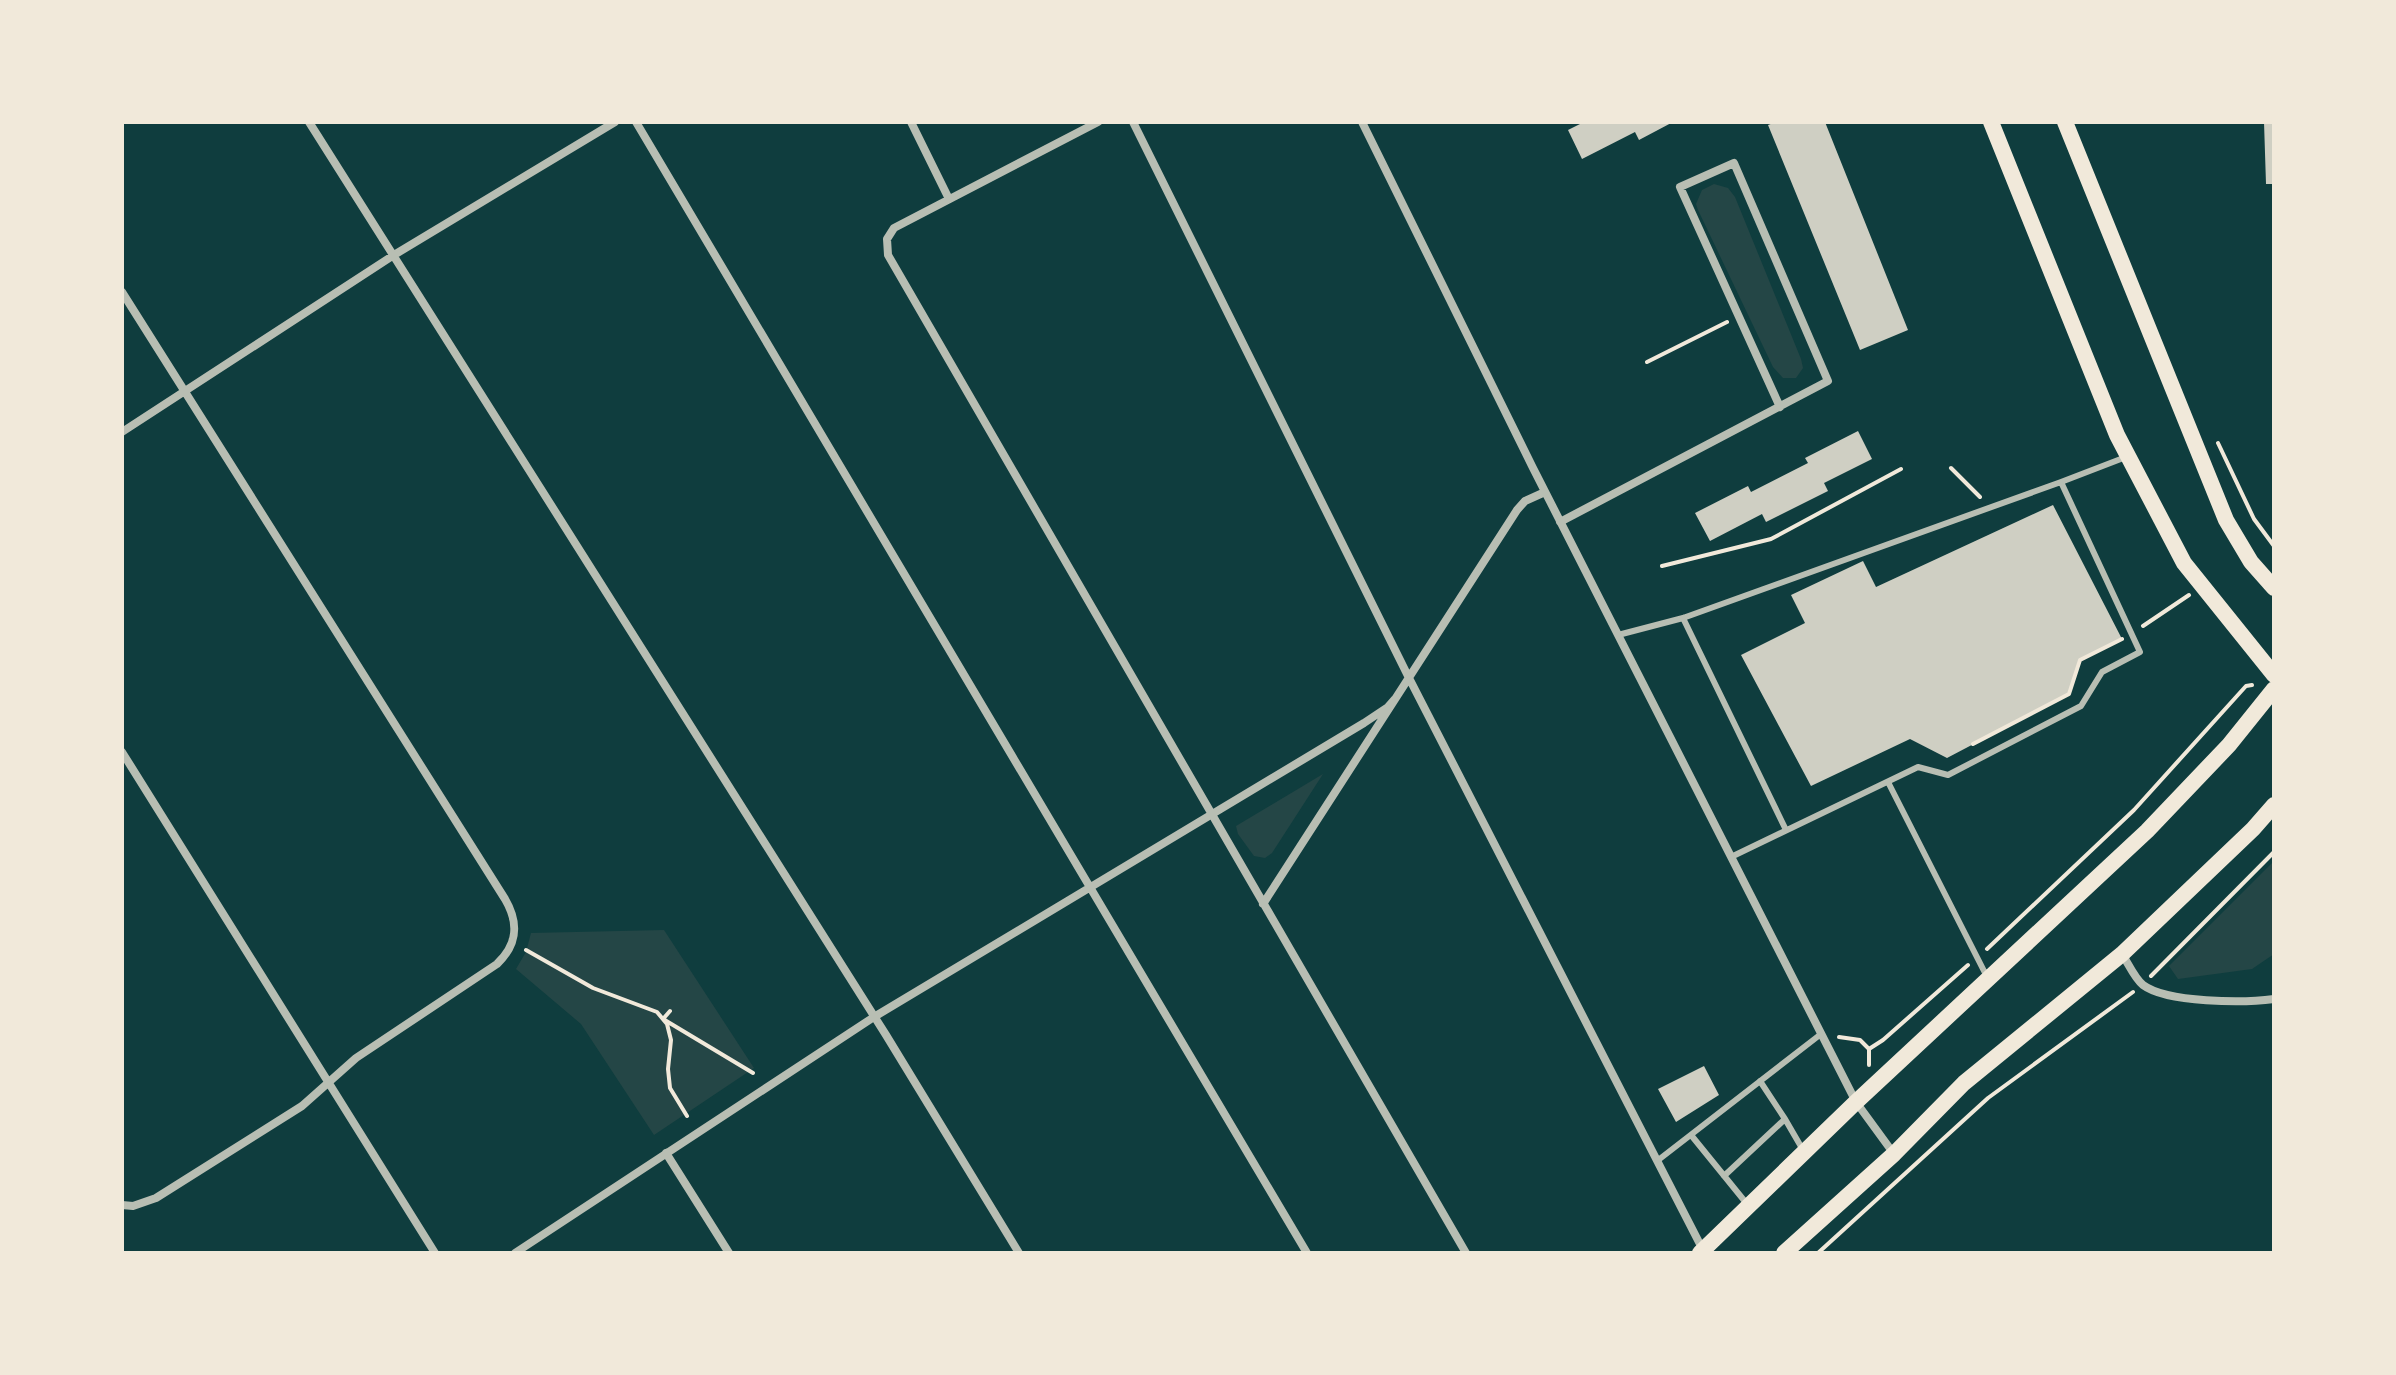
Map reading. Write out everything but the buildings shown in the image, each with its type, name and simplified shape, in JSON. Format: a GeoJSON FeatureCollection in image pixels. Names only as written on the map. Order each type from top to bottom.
{"type":"FeatureCollection","features":[{"type":"Feature","properties":{"kind":"main road"},"geometry":{"type":"LineString","coordinates":[[1701,1251],[2147,831],[2229,745],[2269,683],[2184,563],[2117,435],[1991,122]]}},
{"type":"Feature","properties":{"kind":"main road"},"geometry":{"type":"LineString","coordinates":[[2065,122],[2226,520],[2251,562],[2274,588]]}},
{"type":"Feature","properties":{"kind":"main road"},"geometry":{"type":"LineString","coordinates":[[1784,1253],[1894,1154],[1964,1083],[2122,954],[2253,829],[2274,805]]}},
{"type":"Feature","properties":{"kind":"street"},"geometry":{"type":"LineString","coordinates":[[309,122],[874,1017],[1019,1253]]}},
{"type":"Feature","properties":{"kind":"street"},"geometry":{"type":"LineString","coordinates":[[122,432],[394,255],[615,122]]}},
{"type":"Feature","properties":{"kind":"street"},"geometry":{"type":"LineString","coordinates":[[636,122],[1307,1253]]}},
{"type":"Feature","properties":{"kind":"street"},"geometry":{"type":"LineString","coordinates":[[911,122],[949,199]]}},
{"type":"Feature","properties":{"kind":"street"},"geometry":{"type":"LineString","coordinates":[[1098,122],[894,228],[887,239],[888,255],[1466,1253]]}},
{"type":"Feature","properties":{"kind":"street"},"geometry":{"type":"LineString","coordinates":[[1133,122],[1409,678],[1701,1251]]}},
{"type":"Feature","properties":{"kind":"street"},"geometry":{"type":"LineString","coordinates":[[1362,122],[1560,522],[1856,1102],[1894,1154]]}},
{"type":"Feature","properties":{"kind":"street"},"geometry":{"type":"LineString","coordinates":[[1560,522],[1780,407],[1828,381],[1734,163],[1680,187],[1780,407]]}},
{"type":"Feature","properties":{"kind":"street"},"geometry":{"type":"LineString","coordinates":[[122,292],[497,886],[514,917],[515,935],[513,944],[497,964],[356,1058],[302,1106],[156,1198],[143,1204],[122,1205]]}},
{"type":"Feature","properties":{"kind":"street"},"geometry":{"type":"LineString","coordinates":[[1263,904],[1517,510],[1525,501],[1545,492]]}},
{"type":"Feature","properties":{"kind":"street"},"geometry":{"type":"LineString","coordinates":[[515,1253],[874,1017],[1378,714],[1395,699]]}},
{"type":"Feature","properties":{"kind":"street"},"geometry":{"type":"LineString","coordinates":[[122,752],[435,1253]]}},
{"type":"Feature","properties":{"kind":"street"},"geometry":{"type":"LineString","coordinates":[[2122,954],[2142,985],[2170,996],[2260,1001],[2274,999]]}},
{"type":"Feature","properties":{"kind":"street"},"geometry":{"type":"LineString","coordinates":[[666,1153],[729,1253]]}},
{"type":"Feature","properties":{"kind":"lane"},"geometry":{"type":"LineString","coordinates":[[1618,635],[1683,618],[2128,456]]}},
{"type":"Feature","properties":{"kind":"lane"},"geometry":{"type":"LineString","coordinates":[[1731,857],[1918,767],[1948,775],[2081,706],[2102,672],[2140,652],[2061,482]]}},
{"type":"Feature","properties":{"kind":"lane"},"geometry":{"type":"LineString","coordinates":[[1683,618],[1786,830]]}},
{"type":"Feature","properties":{"kind":"lane"},"geometry":{"type":"LineString","coordinates":[[1888,782],[1989,977]]}},
{"type":"Feature","properties":{"kind":"lane"},"geometry":{"type":"LineString","coordinates":[[1657,1161],[1821,1034]]}},
{"type":"Feature","properties":{"kind":"lane"},"geometry":{"type":"LineString","coordinates":[[1760,1081],[1804,1152]]}},
{"type":"Feature","properties":{"kind":"lane"},"geometry":{"type":"LineString","coordinates":[[1724,1176],[1785,1119]]}},
{"type":"Feature","properties":{"kind":"lane"},"geometry":{"type":"LineString","coordinates":[[1691,1135],[1748,1206]]}},
{"type":"Feature","properties":{"kind":"path"},"geometry":{"type":"LineString","coordinates":[[1647,362],[1739,317]]}},
{"type":"Feature","properties":{"kind":"path"},"geometry":{"type":"LineString","coordinates":[[2214,436],[2254,519],[2274,546]]}},
{"type":"Feature","properties":{"kind":"path"},"geometry":{"type":"LineString","coordinates":[[1951,468],[1991,507]]}},
{"type":"Feature","properties":{"kind":"path"},"geometry":{"type":"LineString","coordinates":[[1662,566],[1771,539],[1901,469]]}},
{"type":"Feature","properties":{"kind":"path"},"geometry":{"type":"LineString","coordinates":[[1970,745],[2069,694],[2080,660],[2131,633],[2201,587]]}},
{"type":"Feature","properties":{"kind":"path"},"geometry":{"type":"LineString","coordinates":[[1869,1049],[1977,958],[2134,810],[2246,686],[2269,683]]}},
{"type":"Feature","properties":{"kind":"path"},"geometry":{"type":"LineString","coordinates":[[1818,1253],[1988,1098],[2142,985],[2274,852]]}},
{"type":"Feature","properties":{"kind":"path"},"geometry":{"type":"LineString","coordinates":[[526,950],[593,988],[650,1008],[753,1073]]}},
{"type":"Feature","properties":{"kind":"path"},"geometry":{"type":"LineString","coordinates":[[625,991],[626,1000]]}},
{"type":"Feature","properties":{"kind":"path"},"geometry":{"type":"LineString","coordinates":[[663,1019],[670,1011]]}},
{"type":"Feature","properties":{"kind":"path"},"geometry":{"type":"LineString","coordinates":[[663,1019],[671,1040],[670,1088],[687,1116]]}},
{"type":"Feature","properties":{"kind":"path"},"geometry":{"type":"LineString","coordinates":[[1821,1034],[1860,1040],[1869,1049],[1869,1065]]}},
{"type":"Feature","properties":{"kind":"shaded area"},"geometry":{"type":"Polygon","coordinates":[[[1714,184],[1728,188],[1735,197],[1801,359],[1803,368],[1796,378],[1783,378],[1773,367],[1698,210],[1696,204],[1702,190],[1714,184]]]}},
{"type":"Feature","properties":{"kind":"shaded area"},"geometry":{"type":"Polygon","coordinates":[[[1323,774],[1272,853],[1265,858],[1254,856],[1238,834],[1236,826],[1323,774]]]}},
{"type":"Feature","properties":{"kind":"shaded area"},"geometry":{"type":"Polygon","coordinates":[[[2274,861],[2274,954],[2252,969],[2178,979],[2169,966],[2274,861]]]}},
{"type":"Feature","properties":{"kind":"shaded area"},"geometry":{"type":"Polygon","coordinates":[[[664,930],[754,1068],[654,1135],[581,1024],[516,969],[526,952],[531,933],[664,930]]]}}]}
